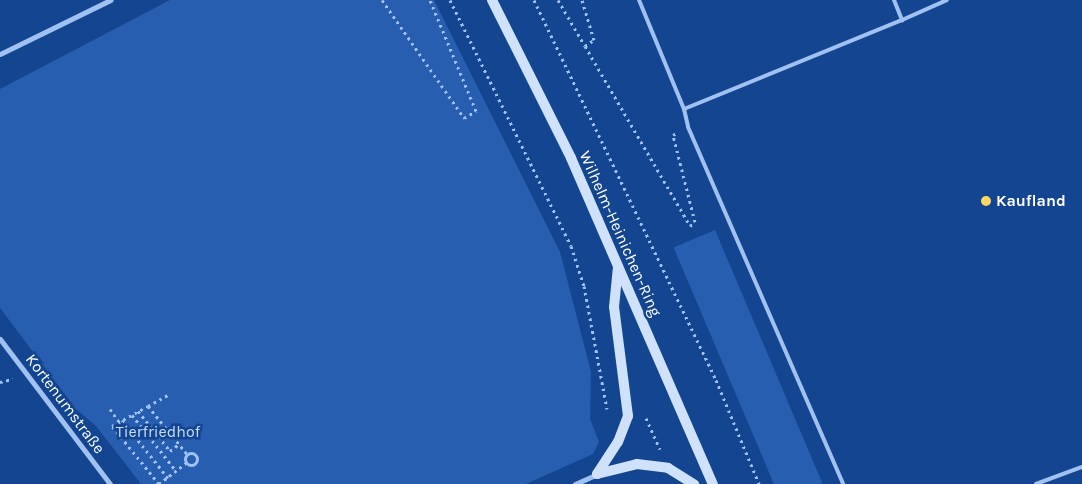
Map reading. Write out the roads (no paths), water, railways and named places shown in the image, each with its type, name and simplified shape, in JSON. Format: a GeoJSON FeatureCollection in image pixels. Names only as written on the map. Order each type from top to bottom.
{"type":"FeatureCollection","features":[{"type":"Feature","properties":{"kind":"main road","name":"Wilhelm-Heinichen-Ring"},"geometry":{"type":"LineString","coordinates":[[492,0],[571,158],[713,484]]}},
{"type":"Feature","properties":{"kind":"main road"},"geometry":{"type":"LineString","coordinates":[[597,474],[618,442],[628,416],[614,307],[618,266]]}},
{"type":"Feature","properties":{"kind":"main road"},"geometry":{"type":"LineString","coordinates":[[597,474],[637,464],[668,468],[694,484]]}},
{"type":"Feature","properties":{"kind":"street"},"geometry":{"type":"LineString","coordinates":[[0,54],[110,0]]}},
{"type":"Feature","properties":{"kind":"street","name":"Kortenumstraße"},"geometry":{"type":"LineString","coordinates":[[0,339],[110,484]]}},
{"type":"Feature","properties":{"kind":"street"},"geometry":{"type":"LineString","coordinates":[[575,484],[597,474]]}},
{"type":"Feature","properties":{"kind":"lane"},"geometry":{"type":"LineString","coordinates":[[639,0],[684,109],[688,127],[843,484]]}},
{"type":"Feature","properties":{"kind":"lane"},"geometry":{"type":"LineString","coordinates":[[894,0],[902,20]]}},
{"type":"Feature","properties":{"kind":"lane"},"geometry":{"type":"LineString","coordinates":[[684,109],[947,0]]}},
{"type":"Feature","properties":{"kind":"lane"},"geometry":{"type":"LineString","coordinates":[[1036,484],[1082,467]]}},
{"type":"Feature","properties":{"kind":"place","name":"Kaufland"},"geometry":{"type":"Point","coordinates":[986,201]}},
{"type":"Feature","properties":{"kind":"park label","name":"Tierfriedhof"},"geometry":{"type":"Point","coordinates":[158,432]}}]}
